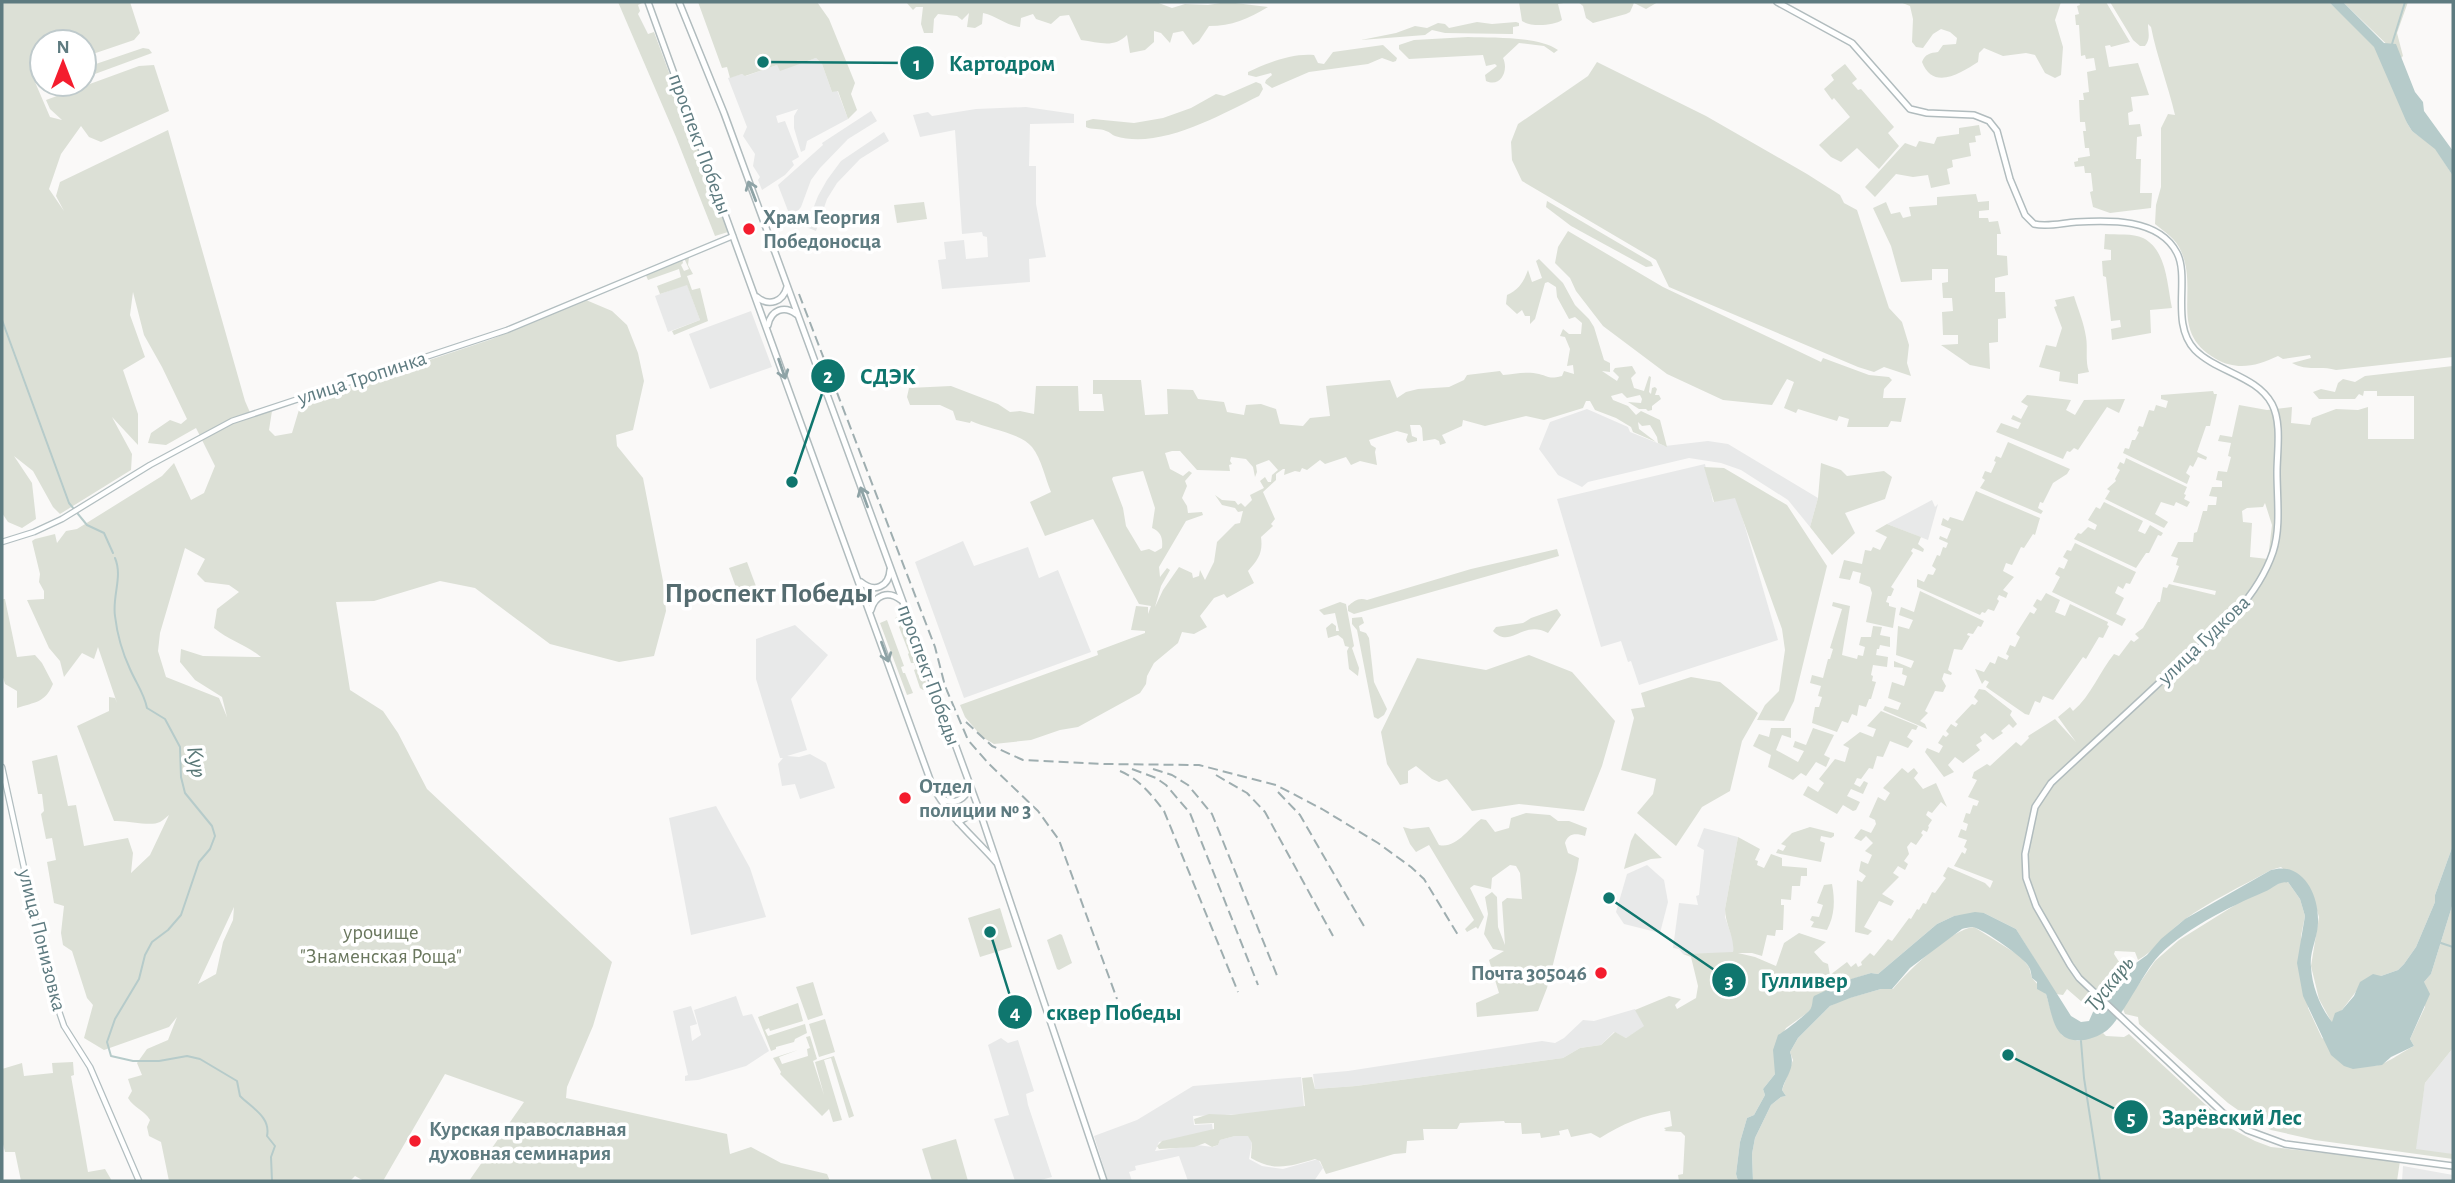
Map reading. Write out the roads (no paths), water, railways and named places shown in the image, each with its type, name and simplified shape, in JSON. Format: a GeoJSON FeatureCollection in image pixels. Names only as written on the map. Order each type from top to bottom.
{"type":"FeatureCollection","features":[{"type":"Feature","properties":{"kind":"main road","name":"проспект Победы"},"geometry":{"type":"LineString","coordinates":[[648,2],[937,795],[958,822],[998,864]]}},
{"type":"Feature","properties":{"kind":"main road","name":"проспект Победы"},"geometry":{"type":"LineString","coordinates":[[679,2],[711,78],[998,864]]}},
{"type":"Feature","properties":{"kind":"main road","name":"улица Гудкова"},"geometry":{"type":"LineString","coordinates":[[1777,2],[1852,43],[1910,109],[1927,113],[1974,115],[1989,121],[1997,131],[2010,179],[2025,215],[2036,225],[2108,222],[2143,226],[2163,236],[2180,261],[2181,307],[2185,331],[2191,345],[2204,357],[2253,385],[2266,396],[2274,408],[2277,422],[2275,544],[2254,590],[2217,631],[2051,783],[2035,807],[2025,854],[2027,883],[2036,906],[2070,965],[2091,990],[2223,1113],[2259,1136],[2304,1147],[2453,1166]]}},
{"type":"Feature","properties":{"kind":"main road","name":"улица Тропинка"},"geometry":{"type":"LineString","coordinates":[[2,542],[62,519],[150,465],[232,421],[507,330],[733,236]]}},
{"type":"Feature","properties":{"kind":"main road"},"geometry":{"type":"LineString","coordinates":[[755,294],[764,302],[775,302],[784,295],[787,284]]}},
{"type":"Feature","properties":{"kind":"main road"},"geometry":{"type":"LineString","coordinates":[[768,328],[770,317],[778,310],[790,310],[798,316]]}},
{"type":"Feature","properties":{"kind":"main road"},"geometry":{"type":"LineString","coordinates":[[859,580],[867,587],[879,588],[888,581],[890,570]]}},
{"type":"Feature","properties":{"kind":"main road"},"geometry":{"type":"LineString","coordinates":[[872,614],[873,603],[882,596],[894,595],[902,603]]}},
{"type":"Feature","properties":{"kind":"main road","name":"улица Понизовка"},"geometry":{"type":"LineString","coordinates":[[2,767],[49,982],[64,1026],[90,1067],[139,1181]]}},
{"type":"Feature","properties":{"kind":"main road"},"geometry":{"type":"LineString","coordinates":[[937,795],[945,801],[955,802],[964,797],[969,784]]}},
{"type":"Feature","properties":{"kind":"main road"},"geometry":{"type":"LineString","coordinates":[[958,822],[970,815],[981,815]]}},
{"type":"Feature","properties":{"kind":"main road"},"geometry":{"type":"LineString","coordinates":[[998,864],[1102,1181]]}},
{"type":"Feature","properties":{"kind":"waterway"},"geometry":{"type":"LineString","coordinates":[[2392,44],[2405,2]]}},
{"type":"Feature","properties":{"kind":"waterway","name":"Кур"},"geometry":{"type":"LineString","coordinates":[[2,320],[69,503],[87,525],[104,533],[113,553]]}},
{"type":"Feature","properties":{"kind":"waterway","name":"Кур"},"geometry":{"type":"LineString","coordinates":[[115,558],[118,572],[115,616],[125,657],[147,708],[165,719],[180,747],[181,777],[185,793],[212,826],[215,836],[210,849],[199,862],[181,915],[168,930],[152,942],[145,955],[139,979],[115,1019],[107,1042],[111,1056],[133,1061],[159,1061],[187,1056],[200,1059],[237,1081],[240,1096],[263,1118],[267,1136],[275,1146],[271,1157],[272,1181]]}},
{"type":"Feature","properties":{"kind":"waterway"},"geometry":{"type":"LineString","coordinates":[[2441,943],[2453,947]]}},
{"type":"Feature","properties":{"kind":"waterway"},"geometry":{"type":"LineString","coordinates":[[2081,1041],[2100,1181]]}},
{"type":"Feature","properties":{"kind":"railway"},"geometry":{"type":"LineString","coordinates":[[799,294],[935,647],[945,686],[968,740],[1038,811],[1059,840],[1117,999]]}},
{"type":"Feature","properties":{"kind":"railway"},"geometry":{"type":"LineString","coordinates":[[966,722],[992,746],[1023,760],[1199,765],[1276,785],[1378,843],[1411,867],[1424,879],[1458,935]]}},
{"type":"Feature","properties":{"kind":"railway"},"geometry":{"type":"LineString","coordinates":[[1132,769],[1166,785],[1190,813],[1258,985]]}},
{"type":"Feature","properties":{"kind":"railway"},"geometry":{"type":"LineString","coordinates":[[1153,769],[1172,775],[1188,785],[1212,814],[1278,978]]}},
{"type":"Feature","properties":{"kind":"railway"},"geometry":{"type":"LineString","coordinates":[[1120,771],[1139,783],[1164,811],[1238,992]]}},
{"type":"Feature","properties":{"kind":"railway"},"geometry":{"type":"LineString","coordinates":[[1216,775],[1247,793],[1265,812],[1333,936]]}},
{"type":"Feature","properties":{"kind":"railway"},"geometry":{"type":"LineString","coordinates":[[1278,792],[1300,815],[1365,928]]}},
{"type":"Feature","properties":{"kind":"place","name":"Картодром"},"geometry":{"type":"Point","coordinates":[763,62]}},
{"type":"Feature","properties":{"kind":"place","name":"Храм Георгия Победоносца"},"geometry":{"type":"Point","coordinates":[749,229]}},
{"type":"Feature","properties":{"kind":"place","name":"СДЭК"},"geometry":{"type":"Point","coordinates":[792,482]}},
{"type":"Feature","properties":{"kind":"place","name":"Отдел полиции № 3"},"geometry":{"type":"Point","coordinates":[905,798]}},
{"type":"Feature","properties":{"kind":"place","name":"Гулливер"},"geometry":{"type":"Point","coordinates":[1609,898]}},
{"type":"Feature","properties":{"kind":"place","name":"сквер Победы"},"geometry":{"type":"Point","coordinates":[990,932]}},
{"type":"Feature","properties":{"kind":"place","name":"Почта 305046"},"geometry":{"type":"Point","coordinates":[1601,973]}},
{"type":"Feature","properties":{"kind":"place","name":"Зарёвский Лес"},"geometry":{"type":"Point","coordinates":[2008,1055]}},
{"type":"Feature","properties":{"kind":"place","name":"Курская православная духовная семинария"},"geometry":{"type":"Point","coordinates":[415,1141]}},
{"type":"Feature","properties":{"kind":"district","name":"Проспект Победы"},"geometry":{"type":"Point","coordinates":[769,594]}},
{"type":"Feature","properties":{"kind":"park label","name":"урочище \"Знаменская Роща\""},"geometry":{"type":"Point","coordinates":[381,944]}},
{"type":"Feature","properties":{"kind":"water label","name":"Тускарь"},"geometry":{"type":"Point","coordinates":[2110,984]}}]}
